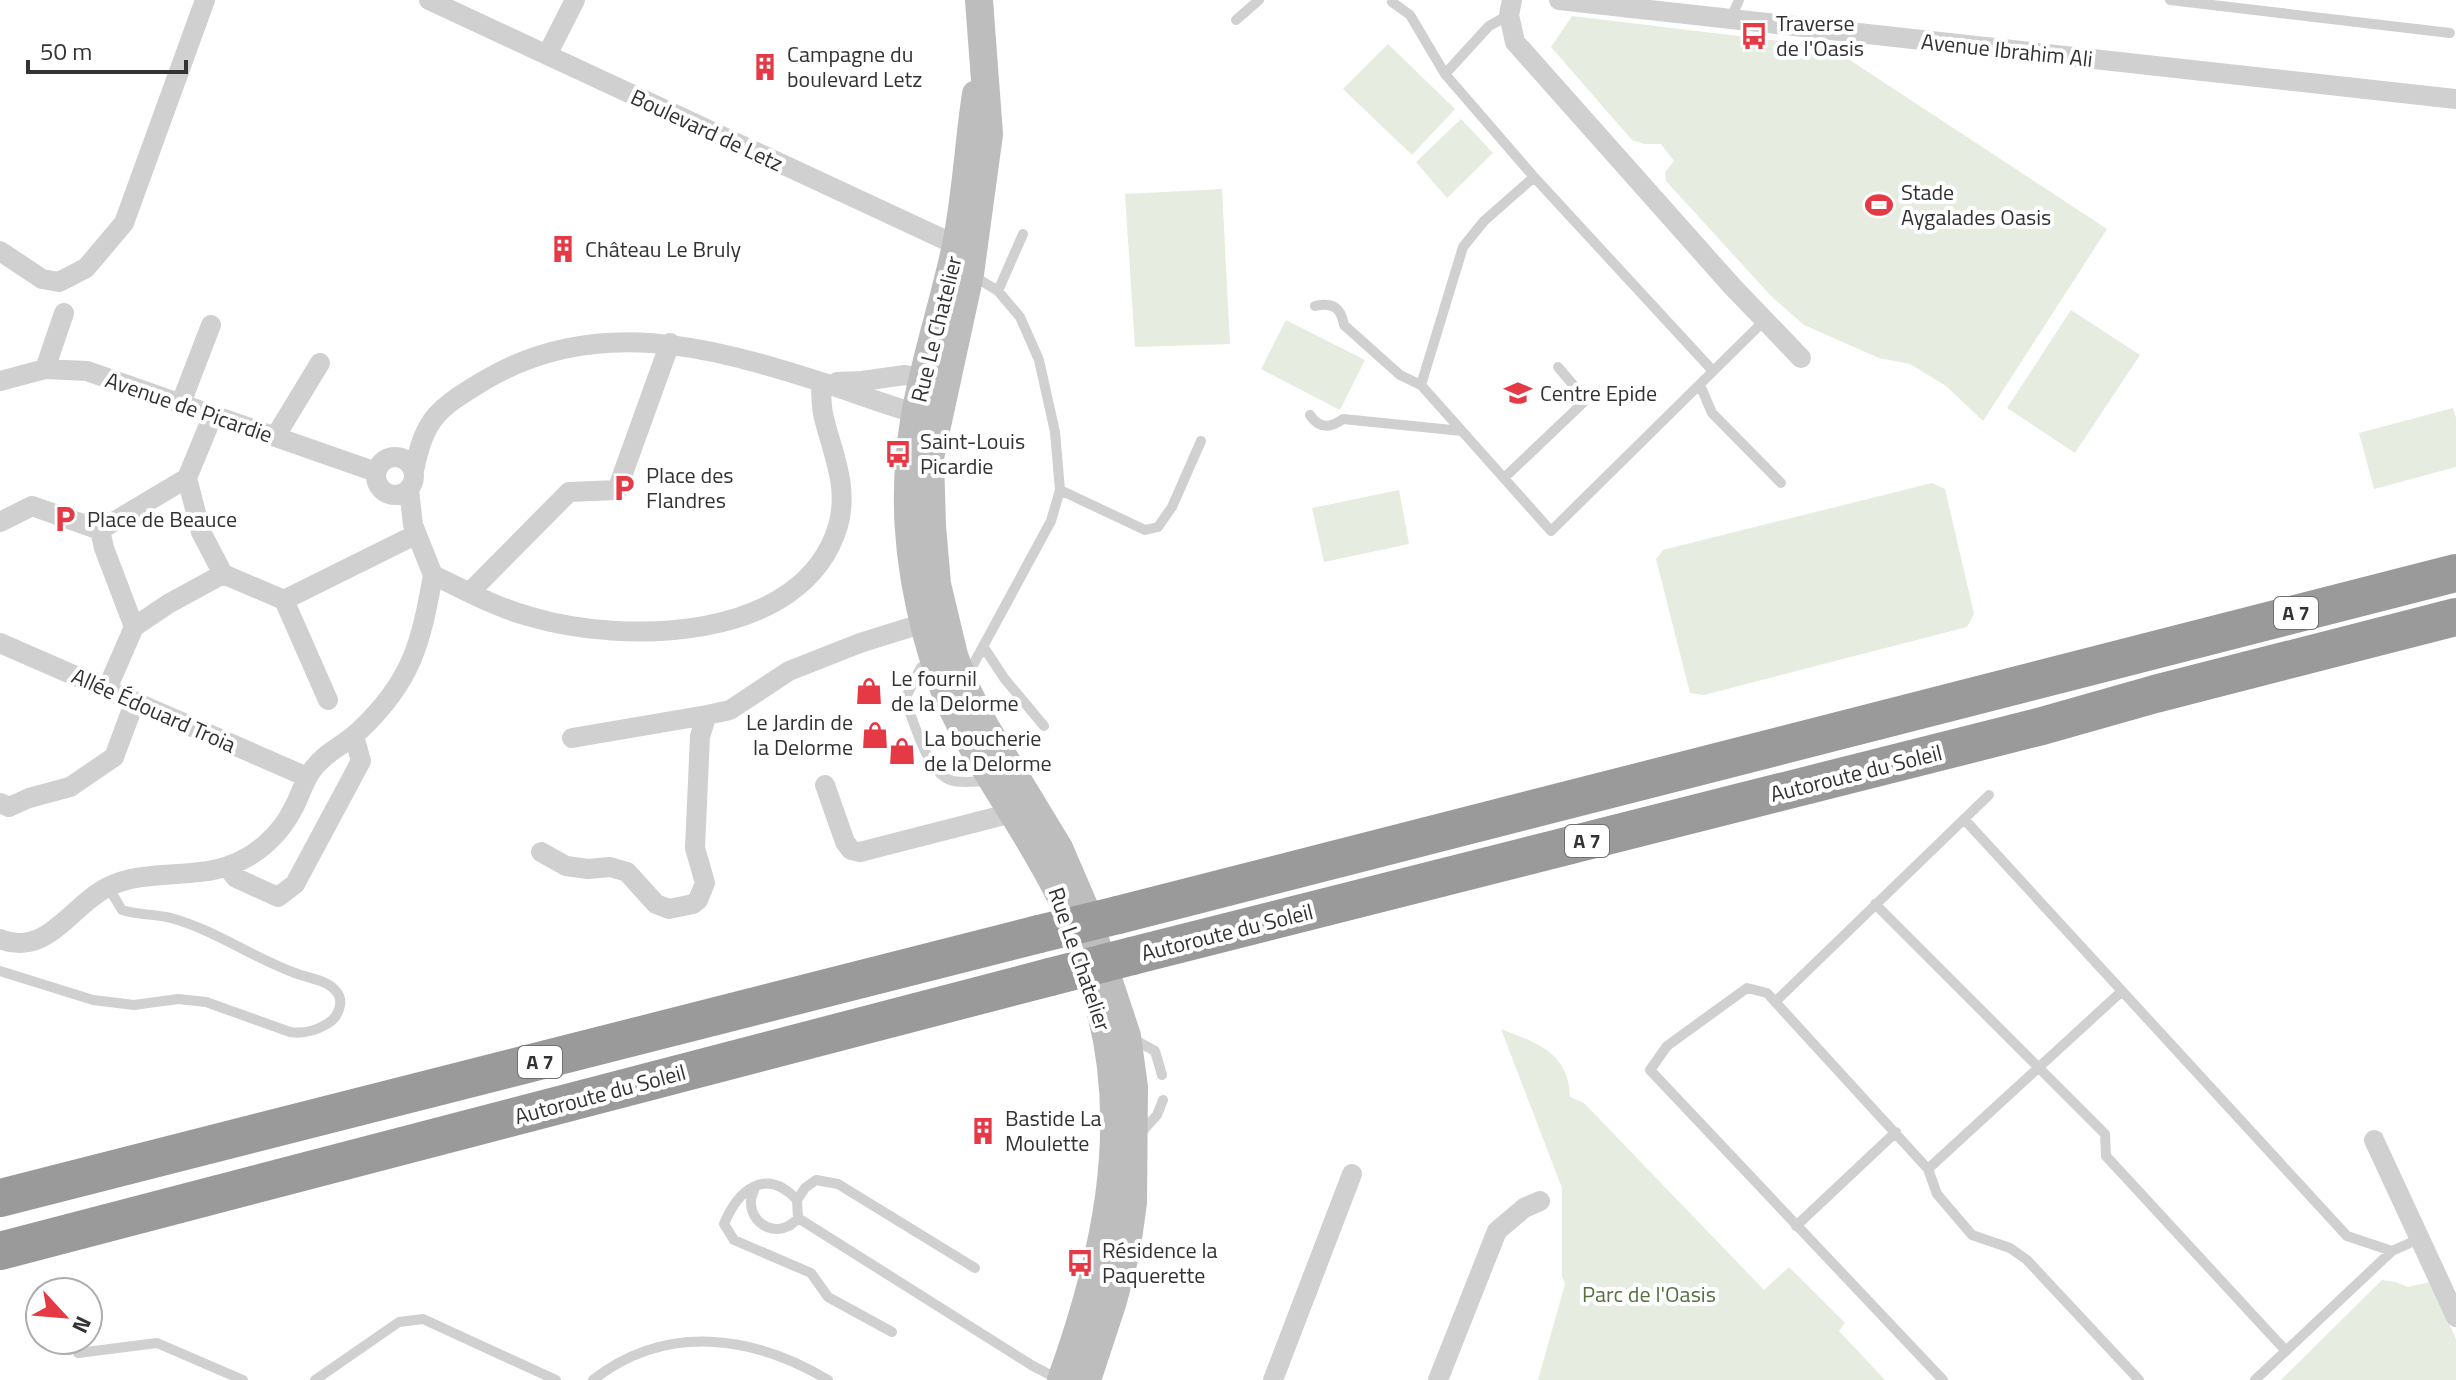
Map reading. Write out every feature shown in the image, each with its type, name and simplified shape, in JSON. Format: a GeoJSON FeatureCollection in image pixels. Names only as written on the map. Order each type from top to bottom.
{"type":"FeatureCollection","features":[{"type":"Feature","properties":{"kind":"highway","name":"Autoroute du Soleil"},"geometry":{"type":"LineString","coordinates":[[0,1198],[2456,573]]}},
{"type":"Feature","properties":{"kind":"highway","name":"Autoroute du Soleil"},"geometry":{"type":"LineString","coordinates":[[0,1251],[1050,977],[2042,726],[2456,617]]}},
{"type":"Feature","properties":{"kind":"highway"},"geometry":{"type":"LineString","coordinates":[[0,1242],[101,1223]]}},
{"type":"Feature","properties":{"kind":"main road","name":"Rue Le Chatelier"},"geometry":{"type":"LineString","coordinates":[[934,382],[970,274],[989,134],[979,0]]}},
{"type":"Feature","properties":{"kind":"main road","name":"Rue Le Chatelier"},"geometry":{"type":"LineString","coordinates":[[984,44],[934,382],[906,503],[912,572],[951,666],[1059,848],[1084,906],[1127,1036],[1134,1087],[1125,1140],[1081,1320],[1060,1380]]}},
{"type":"Feature","properties":{"kind":"main road","name":"Rue Le Chatelier"},"geometry":{"type":"LineString","coordinates":[[951,666],[947,697],[991,781],[1042,859],[1066,908],[1108,1038],[1133,1203],[1126,1252],[1105,1332],[1087,1380]]}},
{"type":"Feature","properties":{"kind":"street"},"geometry":{"type":"LineString","coordinates":[[0,251],[42,279],[59,282],[86,268],[124,223],[205,0]]}},
{"type":"Feature","properties":{"kind":"street","name":"Boulevard de Letz"},"geometry":{"type":"LineString","coordinates":[[429,0],[956,245]]}},
{"type":"Feature","properties":{"kind":"street"},"geometry":{"type":"LineString","coordinates":[[547,55],[575,0]]}},
{"type":"Feature","properties":{"kind":"street","name":"Avenue Ibrahim Ali"},"geometry":{"type":"LineString","coordinates":[[1559,0],[1735,9],[1979,47],[2456,99]]}},
{"type":"Feature","properties":{"kind":"street"},"geometry":{"type":"LineString","coordinates":[[1510,7],[1515,42],[1711,263],[1801,358]]}},
{"type":"Feature","properties":{"kind":"street"},"geometry":{"type":"LineString","coordinates":[[956,245],[970,274]]}},
{"type":"Feature","properties":{"kind":"street"},"geometry":{"type":"LineString","coordinates":[[45,369],[64,313]]}},
{"type":"Feature","properties":{"kind":"street"},"geometry":{"type":"LineString","coordinates":[[181,403],[211,325]]}},
{"type":"Feature","properties":{"kind":"street"},"geometry":{"type":"LineString","coordinates":[[0,939],[27,944],[40,940],[108,887],[126,881],[227,867],[269,842],[294,809],[307,777],[333,748],[354,736],[396,690],[414,659],[433,575],[414,530],[404,486],[420,438],[452,400],[515,363],[559,349],[616,343],[670,343],[696,347],[821,382],[926,416]]}},
{"type":"Feature","properties":{"kind":"street"},"geometry":{"type":"LineString","coordinates":[[470,592],[561,497],[569,492],[617,490],[670,343]]}},
{"type":"Feature","properties":{"kind":"street"},"geometry":{"type":"LineString","coordinates":[[275,437],[320,363]]}},
{"type":"Feature","properties":{"kind":"street","name":"Avenue de Picardie"},"geometry":{"type":"LineString","coordinates":[[0,381],[45,369],[87,371],[275,437],[383,464],[399,457],[408,462],[404,486]]}},
{"type":"Feature","properties":{"kind":"street"},"geometry":{"type":"LineString","coordinates":[[821,382],[862,381],[905,375],[934,382]]}},
{"type":"Feature","properties":{"kind":"street"},"geometry":{"type":"LineString","coordinates":[[433,575],[526,616],[577,628],[644,633],[719,623],[784,599],[816,566],[829,547],[838,524],[843,488],[823,416],[821,382]]}},
{"type":"Feature","properties":{"kind":"street"},"geometry":{"type":"LineString","coordinates":[[100,530],[187,478],[213,415]]}},
{"type":"Feature","properties":{"kind":"street"},"geometry":{"type":"LineString","coordinates":[[404,486],[381,491],[376,482],[383,464],[420,438]]}},
{"type":"Feature","properties":{"kind":"street"},"geometry":{"type":"LineString","coordinates":[[187,478],[201,532],[223,574],[284,600],[328,700]]}},
{"type":"Feature","properties":{"kind":"street"},"geometry":{"type":"LineString","coordinates":[[0,522],[32,506],[100,530]]}},
{"type":"Feature","properties":{"kind":"street"},"geometry":{"type":"LineString","coordinates":[[100,530],[134,627]]}},
{"type":"Feature","properties":{"kind":"street"},"geometry":{"type":"LineString","coordinates":[[284,600],[414,530]]}},
{"type":"Feature","properties":{"kind":"street"},"geometry":{"type":"LineString","coordinates":[[107,689],[134,627],[223,574]]}},
{"type":"Feature","properties":{"kind":"street"},"geometry":{"type":"LineString","coordinates":[[572,738],[730,710],[789,671],[860,643],[934,620]]}},
{"type":"Feature","properties":{"kind":"street","name":"Allée Édouard Troia"},"geometry":{"type":"LineString","coordinates":[[0,643],[307,777]]}},
{"type":"Feature","properties":{"kind":"street"},"geometry":{"type":"LineString","coordinates":[[4,805],[70,787],[114,757],[135,701]]}},
{"type":"Feature","properties":{"kind":"street"},"geometry":{"type":"LineString","coordinates":[[541,852],[566,866],[588,869],[610,867],[627,872],[656,904],[669,909],[693,904],[705,883],[695,848],[700,736],[707,715]]}},
{"type":"Feature","properties":{"kind":"street"},"geometry":{"type":"LineString","coordinates":[[227,867],[236,878],[278,897],[287,893],[295,884],[361,761],[354,736]]}},
{"type":"Feature","properties":{"kind":"street"},"geometry":{"type":"LineString","coordinates":[[825,785],[845,842],[851,850],[860,852],[1012,813]]}},
{"type":"Feature","properties":{"kind":"street"},"geometry":{"type":"LineString","coordinates":[[2374,1140],[2456,1317]]}},
{"type":"Feature","properties":{"kind":"street"},"geometry":{"type":"LineString","coordinates":[[1273,1380],[1352,1174]]}},
{"type":"Feature","properties":{"kind":"street"},"geometry":{"type":"LineString","coordinates":[[1438,1380],[1497,1231],[1524,1208],[1540,1201]]}},
{"type":"Feature","properties":{"kind":"lane"},"geometry":{"type":"LineString","coordinates":[[1236,20],[1259,0]]}},
{"type":"Feature","properties":{"kind":"lane"},"geometry":{"type":"LineString","coordinates":[[2173,0],[2450,33]]}},
{"type":"Feature","properties":{"kind":"lane"},"geometry":{"type":"LineString","coordinates":[[1392,2],[1410,15],[1445,74],[1534,177],[1713,371]]}},
{"type":"Feature","properties":{"kind":"lane"},"geometry":{"type":"LineString","coordinates":[[1445,74],[1510,7]]}},
{"type":"Feature","properties":{"kind":"lane"},"geometry":{"type":"LineString","coordinates":[[1421,385],[1463,247],[1484,221],[1534,177]]}},
{"type":"Feature","properties":{"kind":"lane"},"geometry":{"type":"LineString","coordinates":[[998,291],[1023,234]]}},
{"type":"Feature","properties":{"kind":"lane"},"geometry":{"type":"LineString","coordinates":[[970,274],[998,291],[1020,317],[1039,360],[1055,432],[1060,490],[1051,521],[983,646],[951,666],[921,667],[905,699],[937,774],[953,781],[991,781]]}},
{"type":"Feature","properties":{"kind":"lane"},"geometry":{"type":"LineString","coordinates":[[1315,306],[1327,303],[1336,307],[1343,316],[1344,325],[1400,375],[1421,385],[1551,531],[1765,320]]}},
{"type":"Feature","properties":{"kind":"lane"},"geometry":{"type":"LineString","coordinates":[[1504,478],[1586,400],[1558,367]]}},
{"type":"Feature","properties":{"kind":"lane"},"geometry":{"type":"LineString","coordinates":[[1700,385],[1712,413],[1781,483]]}},
{"type":"Feature","properties":{"kind":"lane"},"geometry":{"type":"LineString","coordinates":[[1310,415],[1314,422],[1332,427],[1343,419],[1462,431]]}},
{"type":"Feature","properties":{"kind":"lane"},"geometry":{"type":"LineString","coordinates":[[1060,490],[1145,530],[1158,527],[1172,507],[1201,441]]}},
{"type":"Feature","properties":{"kind":"lane"},"geometry":{"type":"LineString","coordinates":[[983,646],[1004,678],[1044,726]]}},
{"type":"Feature","properties":{"kind":"lane"},"geometry":{"type":"LineString","coordinates":[[1775,1002],[1989,795]]}},
{"type":"Feature","properties":{"kind":"lane"},"geometry":{"type":"LineString","coordinates":[[1964,819],[2347,1236],[2392,1251]]}},
{"type":"Feature","properties":{"kind":"lane"},"geometry":{"type":"LineString","coordinates":[[0,971],[93,1000],[134,1005],[178,999],[206,1002],[290,1032],[304,1034],[331,1023],[339,1012],[338,992],[328,984],[280,968],[235,944],[183,922],[122,910],[108,887]]}},
{"type":"Feature","properties":{"kind":"lane"},"geometry":{"type":"LineString","coordinates":[[1875,904],[2105,1134],[2106,1156],[2286,1351]]}},
{"type":"Feature","properties":{"kind":"lane"},"geometry":{"type":"LineString","coordinates":[[1943,1380],[1650,1070],[1667,1046],[1747,988],[1767,993],[1896,1132],[1928,1169],[1937,1194],[1972,1235],[2010,1248],[2027,1260],[2139,1380]]}},
{"type":"Feature","properties":{"kind":"lane"},"geometry":{"type":"LineString","coordinates":[[1928,1169],[2122,991]]}},
{"type":"Feature","properties":{"kind":"lane"},"geometry":{"type":"LineString","coordinates":[[1127,1036],[1155,1051],[1162,1075]]}},
{"type":"Feature","properties":{"kind":"lane"},"geometry":{"type":"LineString","coordinates":[[1125,1140],[1157,1115],[1163,1100]]}},
{"type":"Feature","properties":{"kind":"lane"},"geometry":{"type":"LineString","coordinates":[[1796,1226],[1896,1132]]}},
{"type":"Feature","properties":{"kind":"lane"},"geometry":{"type":"LineString","coordinates":[[755,1187],[751,1203],[757,1218],[768,1228],[781,1231],[792,1226],[798,1218],[797,1200],[805,1188],[816,1180],[838,1184],[975,1268]]}},
{"type":"Feature","properties":{"kind":"lane"},"geometry":{"type":"LineString","coordinates":[[797,1200],[777,1183],[767,1182],[733,1202],[724,1224],[734,1240],[811,1273],[828,1297],[892,1332]]}},
{"type":"Feature","properties":{"kind":"lane"},"geometry":{"type":"LineString","coordinates":[[798,1218],[1060,1380]]}},
{"type":"Feature","properties":{"kind":"lane"},"geometry":{"type":"LineString","coordinates":[[2255,1380],[2392,1251],[2421,1238]]}},
{"type":"Feature","properties":{"kind":"lane"},"geometry":{"type":"LineString","coordinates":[[315,1380],[399,1322],[423,1319],[556,1380]]}},
{"type":"Feature","properties":{"kind":"lane"},"geometry":{"type":"LineString","coordinates":[[593,1380],[634,1354],[657,1346],[694,1341],[733,1343],[778,1356],[828,1380]]}},
{"type":"Feature","properties":{"kind":"lane"},"geometry":{"type":"LineString","coordinates":[[104,1350],[157,1343],[243,1380]]}},
{"type":"Feature","properties":{"kind":"green space","name":"Stade Aygalades Oasis"},"geometry":{"type":"Polygon","coordinates":[[[1572,16],[1830,47],[2107,229],[1983,421],[1946,386],[1910,364],[1879,358],[1804,325],[1772,297],[1666,181],[1665,172],[1674,161],[1661,144],[1632,140],[1551,47],[1572,16]]]}},
{"type":"Feature","properties":{"kind":"green space"},"geometry":{"type":"Polygon","coordinates":[[[1388,44],[1455,109],[1412,155],[1343,89],[1388,44]]]}},
{"type":"Feature","properties":{"kind":"green space"},"geometry":{"type":"Polygon","coordinates":[[[1461,119],[1493,153],[1447,198],[1416,162],[1461,119]]]}},
{"type":"Feature","properties":{"kind":"green space"},"geometry":{"type":"Polygon","coordinates":[[[1222,189],[1230,344],[1135,347],[1125,194],[1222,189]]]}},
{"type":"Feature","properties":{"kind":"green space"},"geometry":{"type":"Polygon","coordinates":[[[2071,310],[2140,355],[2075,453],[2007,408],[2071,310]]]}},
{"type":"Feature","properties":{"kind":"green space"},"geometry":{"type":"Polygon","coordinates":[[[1286,320],[1365,360],[1340,410],[1261,369],[1286,320]]]}},
{"type":"Feature","properties":{"kind":"green space"},"geometry":{"type":"Polygon","coordinates":[[[2453,408],[2456,418],[2456,467],[2374,489],[2359,433],[2453,408]]]}},
{"type":"Feature","properties":{"kind":"green space"},"geometry":{"type":"Polygon","coordinates":[[[1932,483],[1945,489],[1974,614],[1967,627],[1704,695],[1690,693],[1656,559],[1663,550],[1932,483]]]}},
{"type":"Feature","properties":{"kind":"green space"},"geometry":{"type":"Polygon","coordinates":[[[1399,490],[1409,544],[1324,562],[1312,508],[1399,490]]]}},
{"type":"Feature","properties":{"kind":"green space","name":"Parc de l'Oasis"},"geometry":{"type":"Polygon","coordinates":[[[1501,1029],[1549,1052],[1564,1070],[1570,1097],[1584,1103],[1764,1290],[1789,1267],[1845,1323],[1839,1331],[1885,1380],[1538,1380],[1565,1284],[1562,1276],[1562,1188],[1501,1029]]]}},
{"type":"Feature","properties":{"kind":"green space"},"geometry":{"type":"Polygon","coordinates":[[[2382,1280],[2408,1287],[2430,1282],[2456,1339],[2456,1380],[2281,1380],[2382,1280]]]}},
{"type":"Feature","properties":{"kind":"place","name":"Traverse de l'Oasis"},"geometry":{"type":"Point","coordinates":[1754,36]}},
{"type":"Feature","properties":{"kind":"place","name":"Campagne du boulevard Letz"},"geometry":{"type":"Point","coordinates":[765,67]}},
{"type":"Feature","properties":{"kind":"place","name":"Stade Aygalades Oasis"},"geometry":{"type":"Point","coordinates":[1879,205]}},
{"type":"Feature","properties":{"kind":"place","name":"Château Le Bruly"},"geometry":{"type":"Point","coordinates":[563,249]}},
{"type":"Feature","properties":{"kind":"place","name":"Centre Epide"},"geometry":{"type":"Point","coordinates":[1518,393]}},
{"type":"Feature","properties":{"kind":"place","name":"Saint-Louis Picardie"},"geometry":{"type":"Point","coordinates":[898,454]}},
{"type":"Feature","properties":{"kind":"place","name":"Place des Flandres"},"geometry":{"type":"Point","coordinates":[624,488]}},
{"type":"Feature","properties":{"kind":"place","name":"Place de Beauce"},"geometry":{"type":"Point","coordinates":[65,519]}},
{"type":"Feature","properties":{"kind":"place","name":"Le fournil de la Delorme"},"geometry":{"type":"Point","coordinates":[869,691]}},
{"type":"Feature","properties":{"kind":"place","name":"Le Jardin de la Delorme"},"geometry":{"type":"Point","coordinates":[875,735]}},
{"type":"Feature","properties":{"kind":"place","name":"La boucherie de la Delorme"},"geometry":{"type":"Point","coordinates":[902,751]}},
{"type":"Feature","properties":{"kind":"place","name":"Bastide La Moulette"},"geometry":{"type":"Point","coordinates":[983,1131]}},
{"type":"Feature","properties":{"kind":"place","name":"Résidence la Paquerette"},"geometry":{"type":"Point","coordinates":[1080,1263]}}]}
